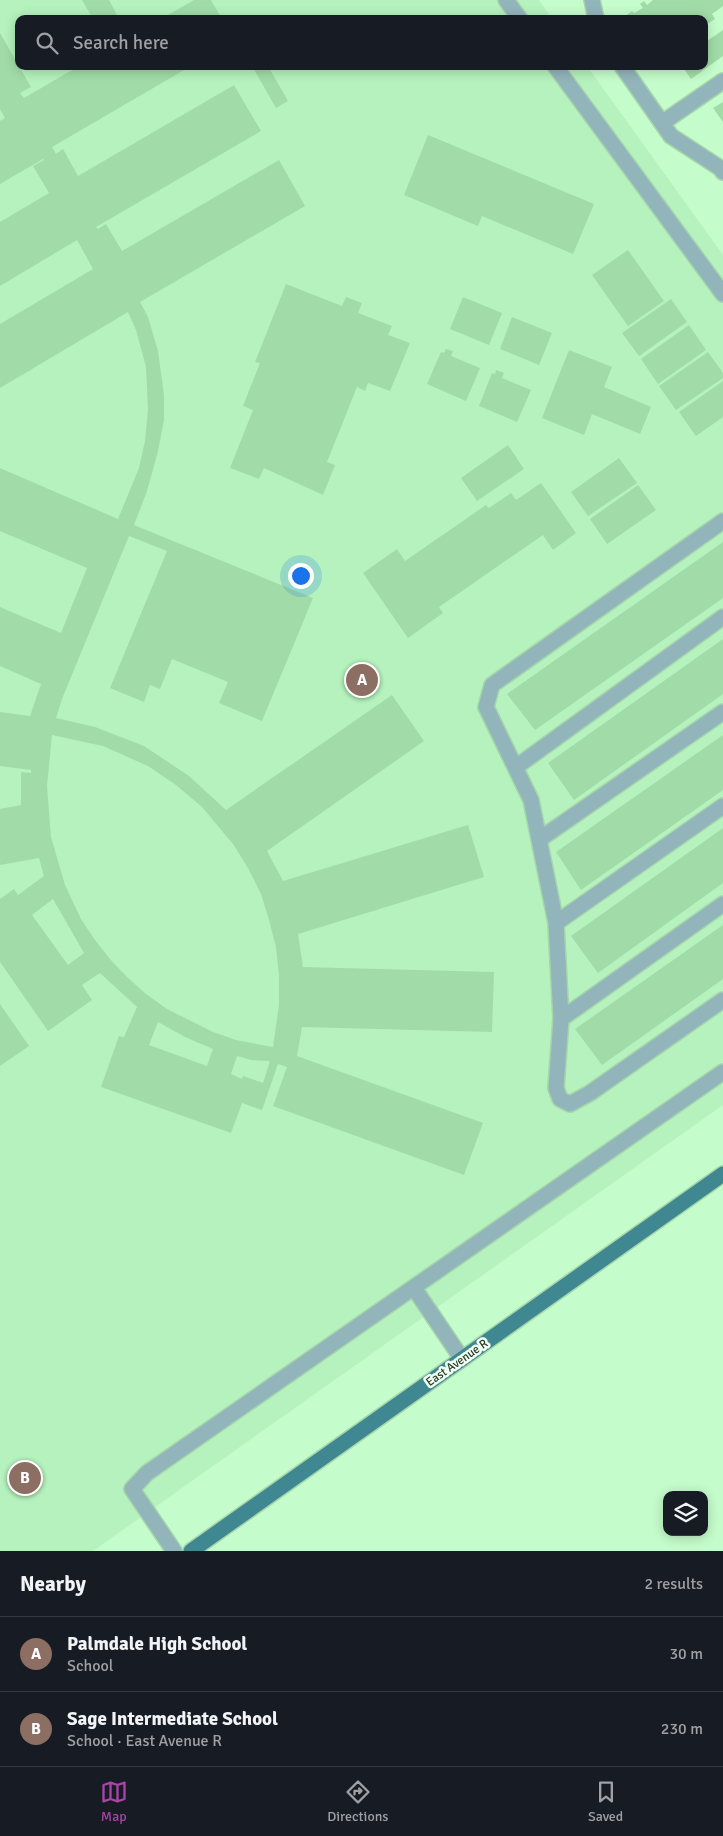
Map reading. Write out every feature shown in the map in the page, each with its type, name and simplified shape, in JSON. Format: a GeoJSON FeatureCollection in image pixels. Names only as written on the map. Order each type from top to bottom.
{"type":"FeatureCollection","features":[{"type":"Feature","properties":{"kind":"main road","name":"East Avenue R"},"geometry":{"type":"LineString","coordinates":[[191,1551],[723,1174]]}},
{"type":"Feature","properties":{"kind":"street"},"geometry":{"type":"LineString","coordinates":[[506,0],[517,15]]}},
{"type":"Feature","properties":{"kind":"street"},"geometry":{"type":"LineString","coordinates":[[592,0],[595,15]]}},
{"type":"Feature","properties":{"kind":"street"},"geometry":{"type":"LineString","coordinates":[[558,70],[723,294]]}},
{"type":"Feature","properties":{"kind":"street"},"geometry":{"type":"LineString","coordinates":[[625,70],[671,136],[720,168],[723,172]]}},
{"type":"Feature","properties":{"kind":"street"},"geometry":{"type":"LineString","coordinates":[[662,124],[723,81]]}},
{"type":"Feature","properties":{"kind":"street"},"geometry":{"type":"LineString","coordinates":[[723,521],[492,685],[486,707],[531,800],[556,923],[561,1019],[556,1088],[560,1099],[570,1104],[590,1093],[723,1000]]}},
{"type":"Feature","properties":{"kind":"street"},"geometry":{"type":"LineString","coordinates":[[516,767],[723,618]]}},
{"type":"Feature","properties":{"kind":"street"},"geometry":{"type":"LineString","coordinates":[[540,839],[723,712]]}},
{"type":"Feature","properties":{"kind":"street"},"geometry":{"type":"LineString","coordinates":[[556,923],[723,806]]}},
{"type":"Feature","properties":{"kind":"street"},"geometry":{"type":"LineString","coordinates":[[561,1019],[723,904]]}},
{"type":"Feature","properties":{"kind":"street"},"geometry":{"type":"LineString","coordinates":[[174,1551],[132,1489],[147,1473],[723,1072]]}},
{"type":"Feature","properties":{"kind":"street"},"geometry":{"type":"LineString","coordinates":[[414,1288],[462,1359]]}},
{"type":"Feature","properties":{"kind":"shaded area"},"geometry":{"type":"Polygon","coordinates":[[[0,0],[539,0],[549,15],[15,15],[15,70],[590,70],[723,255],[723,1105],[93,1551],[0,1551],[0,0]]]}},
{"type":"Feature","properties":{"kind":"building"},"geometry":{"type":"Polygon","coordinates":[[[82,0],[109,0],[117,15],[91,15],[82,0]]]}},
{"type":"Feature","properties":{"kind":"building"},"geometry":{"type":"Polygon","coordinates":[[[194,0],[211,0],[220,15],[168,15],[194,0]]]}},
{"type":"Feature","properties":{"kind":"building"},"geometry":{"type":"Polygon","coordinates":[[[653,0],[723,0],[723,6],[712,14],[715,19],[708,23],[708,15],[627,15],[632,11],[634,13],[643,8],[640,4],[644,1],[647,5],[653,0]]]}},
{"type":"Feature","properties":{"kind":"building"},"geometry":{"type":"Polygon","coordinates":[[[723,30],[723,56],[708,67],[708,40],[723,30]]]}},
{"type":"Feature","properties":{"kind":"building"},"geometry":{"type":"Polygon","coordinates":[[[0,33],[15,59],[15,70],[21,70],[31,87],[20,93],[24,98],[72,70],[184,70],[52,147],[56,154],[63,149],[78,176],[234,85],[261,131],[96,227],[98,229],[106,224],[122,251],[279,160],[305,206],[140,302],[148,317],[158,351],[164,395],[164,420],[147,491],[134,525],[313,598],[262,721],[219,703],[228,682],[172,659],[160,689],[150,685],[144,702],[110,688],[167,551],[129,536],[62,699],[56,718],[95,727],[144,746],[189,776],[226,810],[392,695],[424,741],[267,851],[283,881],[468,825],[484,877],[298,934],[303,967],[494,972],[492,1032],[302,1027],[297,1056],[483,1123],[464,1175],[273,1106],[287,1067],[278,1064],[262,1110],[242,1103],[231,1133],[101,1087],[119,1036],[124,1037],[137,1007],[100,973],[82,985],[92,1000],[48,1031],[0,962],[0,899],[14,889],[18,895],[44,876],[39,858],[0,865],[0,809],[21,805],[21,772],[31,773],[31,770],[0,766],[0,712],[30,716],[41,684],[0,666],[0,607],[61,633],[87,568],[0,531],[0,468],[118,519],[139,468],[145,441],[148,409],[146,367],[136,330],[128,312],[0,388],[0,324],[93,269],[77,240],[0,286],[0,222],[49,193],[33,166],[43,159],[0,184],[0,121],[5,118],[0,109],[0,33]],[[52,735],[47,786],[51,837],[65,885],[81,919],[95,940],[127,977],[167,1009],[213,1032],[236,1040],[273,1047],[279,1005],[276,947],[261,894],[233,844],[202,807],[176,785],[148,766],[103,746],[52,735]],[[53,899],[32,915],[68,965],[84,953],[53,899]],[[158,1022],[149,1045],[207,1066],[213,1049],[185,1037],[158,1022]],[[237,1056],[231,1074],[242,1079],[243,1076],[263,1083],[270,1061],[251,1060],[237,1056]]]}},
{"type":"Feature","properties":{"kind":"building"},"geometry":{"type":"Polygon","coordinates":[[[254,70],[270,70],[288,101],[276,108],[254,70]]]}},
{"type":"Feature","properties":{"kind":"building"},"geometry":{"type":"Polygon","coordinates":[[[685,70],[704,70],[691,79],[685,70]]]}},
{"type":"Feature","properties":{"kind":"building"},"geometry":{"type":"Polygon","coordinates":[[[723,102],[723,122],[713,108],[723,102]]]}},
{"type":"Feature","properties":{"kind":"building"},"geometry":{"type":"Polygon","coordinates":[[[428,135],[594,204],[573,254],[482,216],[478,226],[404,195],[428,135]]]}},
{"type":"Feature","properties":{"kind":"building"},"geometry":{"type":"Polygon","coordinates":[[[628,250],[664,301],[628,326],[592,275],[628,250]]]}},
{"type":"Feature","properties":{"kind":"building"},"geometry":{"type":"Polygon","coordinates":[[[286,284],[342,306],[346,297],[362,303],[358,313],[392,326],[388,335],[410,343],[390,391],[368,383],[365,391],[357,387],[327,462],[335,465],[323,495],[264,468],[259,479],[230,468],[253,410],[243,406],[260,363],[255,362],[286,284]]]}},
{"type":"Feature","properties":{"kind":"building"},"geometry":{"type":"Polygon","coordinates":[[[463,297],[502,313],[489,345],[450,329],[463,297]]]}},
{"type":"Feature","properties":{"kind":"building"},"geometry":{"type":"Polygon","coordinates":[[[671,299],[687,322],[639,356],[622,333],[671,299]]]}},
{"type":"Feature","properties":{"kind":"building"},"geometry":{"type":"Polygon","coordinates":[[[512,317],[552,333],[539,365],[500,349],[512,317]]]}},
{"type":"Feature","properties":{"kind":"building"},"geometry":{"type":"Polygon","coordinates":[[[689,325],[706,350],[658,384],[641,359],[689,325]]]}},
{"type":"Feature","properties":{"kind":"building"},"geometry":{"type":"Polygon","coordinates":[[[446,349],[453,351],[451,356],[480,368],[466,401],[427,384],[441,352],[444,353],[446,349]]]}},
{"type":"Feature","properties":{"kind":"building"},"geometry":{"type":"Polygon","coordinates":[[[569,350],[612,367],[604,387],[651,407],[640,434],[592,414],[584,435],[542,418],[569,350]]]}},
{"type":"Feature","properties":{"kind":"building"},"geometry":{"type":"Polygon","coordinates":[[[708,352],[723,373],[723,378],[676,410],[659,386],[708,352]]]}},
{"type":"Feature","properties":{"kind":"building"},"geometry":{"type":"Polygon","coordinates":[[[496,370],[504,373],[502,378],[531,390],[517,422],[479,406],[492,373],[495,374],[496,370]]]}},
{"type":"Feature","properties":{"kind":"building"},"geometry":{"type":"Polygon","coordinates":[[[723,381],[723,417],[696,436],[679,412],[723,381]]]}},
{"type":"Feature","properties":{"kind":"building"},"geometry":{"type":"Polygon","coordinates":[[[508,445],[524,469],[477,501],[461,478],[508,445]]]}},
{"type":"Feature","properties":{"kind":"building"},"geometry":{"type":"Polygon","coordinates":[[[619,458],[637,483],[588,516],[571,492],[619,458]]]}},
{"type":"Feature","properties":{"kind":"building"},"geometry":{"type":"Polygon","coordinates":[[[541,483],[576,533],[553,550],[543,535],[439,607],[443,613],[408,638],[363,573],[397,549],[405,561],[486,505],[489,508],[511,493],[516,500],[541,483]]]}},
{"type":"Feature","properties":{"kind":"building"},"geometry":{"type":"Polygon","coordinates":[[[638,485],[656,510],[607,544],[590,519],[638,485]]]}},
{"type":"Feature","properties":{"kind":"building"},"geometry":{"type":"Polygon","coordinates":[[[723,542],[723,598],[535,730],[507,694],[723,542]]]}},
{"type":"Feature","properties":{"kind":"building"},"geometry":{"type":"Polygon","coordinates":[[[723,639],[723,694],[574,800],[548,763],[723,639]]]}},
{"type":"Feature","properties":{"kind":"building"},"geometry":{"type":"Polygon","coordinates":[[[723,735],[723,790],[581,890],[556,852],[723,735]]]}},
{"type":"Feature","properties":{"kind":"building"},"geometry":{"type":"Polygon","coordinates":[[[723,828],[723,883],[598,973],[571,936],[723,828]]]}},
{"type":"Feature","properties":{"kind":"building"},"geometry":{"type":"Polygon","coordinates":[[[723,925],[723,979],[602,1065],[575,1029],[723,925]]]}},
{"type":"Feature","properties":{"kind":"building"},"geometry":{"type":"Polygon","coordinates":[[[0,1004],[29,1046],[0,1066],[0,1004]]]}},
{"type":"Feature","properties":{"kind":"place","name":"Palmdale High School"},"geometry":{"type":"Point","coordinates":[362,680]}},
{"type":"Feature","properties":{"kind":"place","name":"Sage Intermediate School"},"geometry":{"type":"Point","coordinates":[25,1478]}}]}
